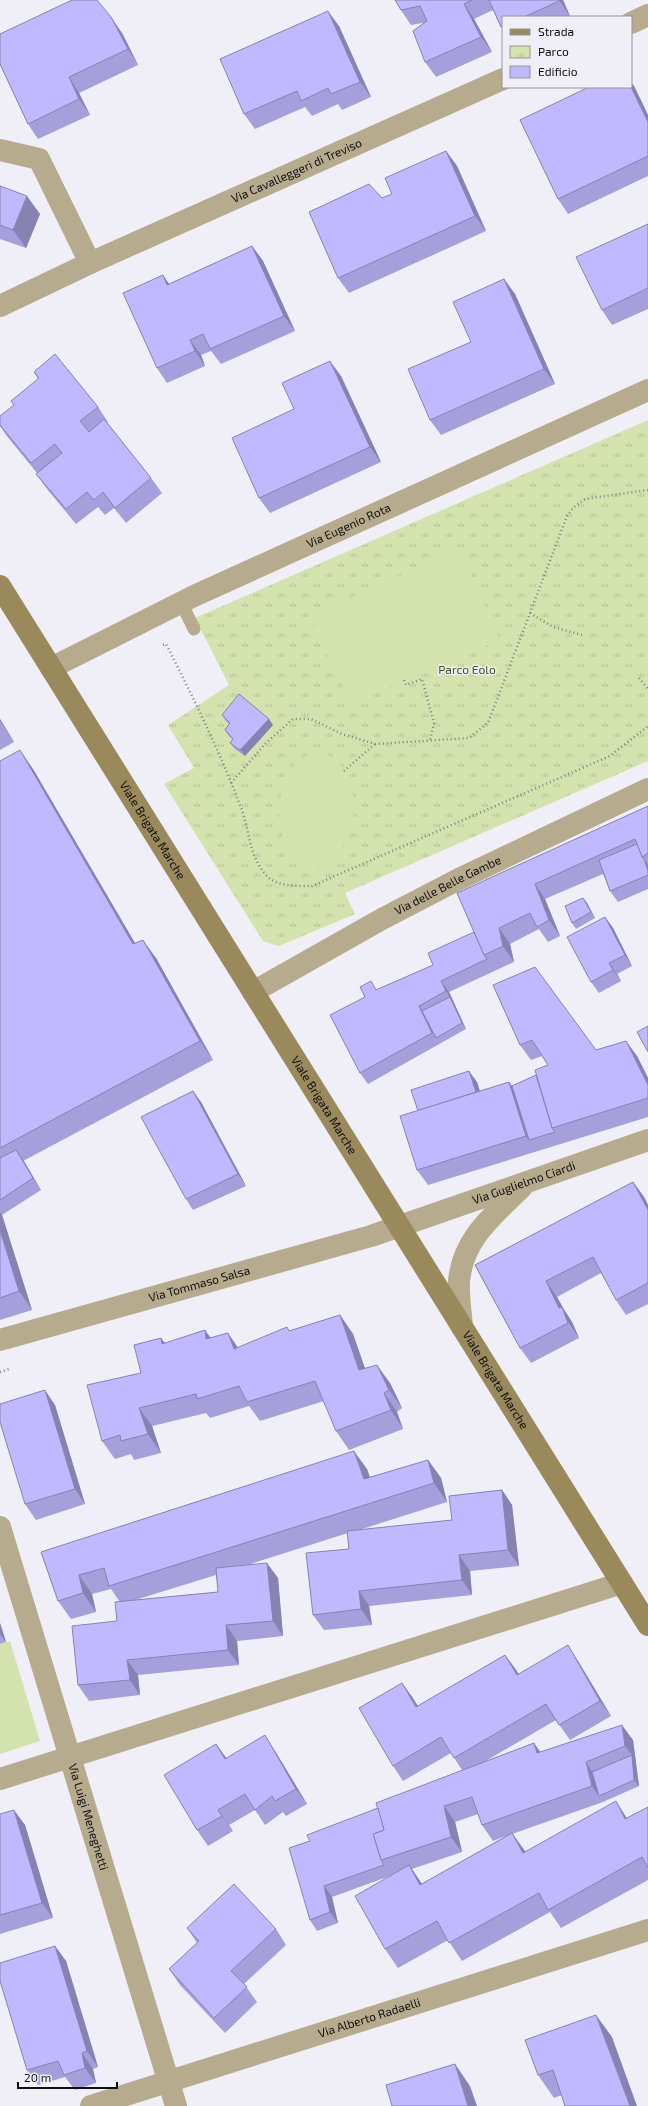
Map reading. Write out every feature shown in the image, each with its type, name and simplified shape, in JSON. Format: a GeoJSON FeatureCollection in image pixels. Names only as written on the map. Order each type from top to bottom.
{"type":"FeatureCollection","features":[{"type":"Feature","properties":{"kind":"street"},"geometry":{"type":"LineString","coordinates":[[632,23],[648,15]]}},
{"type":"Feature","properties":{"kind":"street","name":"Via Cavalleggeri di Treviso"},"geometry":{"type":"LineString","coordinates":[[0,306],[90,263],[502,79]]}},
{"type":"Feature","properties":{"kind":"street"},"geometry":{"type":"LineString","coordinates":[[0,150],[39,159],[90,263]]}},
{"type":"Feature","properties":{"kind":"street","name":"Via Eugenio Rota"},"geometry":{"type":"LineString","coordinates":[[51,668],[181,602],[648,390]]}},
{"type":"Feature","properties":{"kind":"street","name":"Viale Brigata Marche"},"geometry":{"type":"LineString","coordinates":[[0,586],[648,1625]]}},
{"type":"Feature","properties":{"kind":"street","name":"Via delle Belle Gambe"},"geometry":{"type":"LineString","coordinates":[[253,992],[382,919],[459,879],[648,789]]}},
{"type":"Feature","properties":{"kind":"street","name":"Via Guglielmo Ciardi"},"geometry":{"type":"LineString","coordinates":[[399,1226],[648,1140]]}},
{"type":"Feature","properties":{"kind":"street"},"geometry":{"type":"LineString","coordinates":[[462,1327],[459,1282],[461,1266],[466,1248],[477,1232],[525,1183]]}},
{"type":"Feature","properties":{"kind":"street","name":"Via Tommaso Salsa"},"geometry":{"type":"LineString","coordinates":[[0,1340],[399,1226]]}},
{"type":"Feature","properties":{"kind":"street","name":"Via Luigi Meneghetti"},"geometry":{"type":"LineString","coordinates":[[0,1527],[176,2106]]}},
{"type":"Feature","properties":{"kind":"street"},"geometry":{"type":"LineString","coordinates":[[0,1779],[622,1583]]}},
{"type":"Feature","properties":{"kind":"street","name":"Via Alberto Radaelli"},"geometry":{"type":"LineString","coordinates":[[91,2106],[648,1930]]}},
{"type":"Feature","properties":{"kind":"lane"},"geometry":{"type":"LineString","coordinates":[[181,602],[194,629]]}},
{"type":"Feature","properties":{"kind":"path"},"geometry":{"type":"LineString","coordinates":[[232,783],[266,743],[293,719],[311,719],[342,734],[375,744],[469,738],[488,723],[567,516],[574,507],[585,499],[648,490]]}},
{"type":"Feature","properties":{"kind":"path"},"geometry":{"type":"LineString","coordinates":[[530,613],[553,627],[582,635]]}},
{"type":"Feature","properties":{"kind":"path"},"geometry":{"type":"LineString","coordinates":[[159,648],[166,644],[198,706],[241,807],[254,859],[267,877],[293,886],[312,886],[610,756],[648,726]]}},
{"type":"Feature","properties":{"kind":"path"},"geometry":{"type":"LineString","coordinates":[[639,678],[648,689]]}},
{"type":"Feature","properties":{"kind":"path"},"geometry":{"type":"LineString","coordinates":[[404,680],[406,685],[422,679],[434,723],[430,740]]}},
{"type":"Feature","properties":{"kind":"path"},"geometry":{"type":"LineString","coordinates":[[344,771],[375,744]]}},
{"type":"Feature","properties":{"kind":"green space","name":"Parco Eolo"},"geometry":{"type":"Polygon","coordinates":[[[648,420],[648,761],[345,893],[355,914],[279,946],[263,941],[164,784],[194,768],[168,725],[229,685],[195,618],[648,420]]]}},
{"type":"Feature","properties":{"kind":"green space"},"geometry":{"type":"Polygon","coordinates":[[[459,549],[500,640],[351,703],[310,616],[459,549]]]}},
{"type":"Feature","properties":{"kind":"green space"},"geometry":{"type":"Polygon","coordinates":[[[318,751],[331,757],[341,766],[348,777],[354,804],[350,832],[344,845],[334,856],[313,870],[300,864],[290,853],[280,824],[280,807],[282,791],[287,777],[294,766],[311,753],[318,751]]]}},
{"type":"Feature","properties":{"kind":"green space"},"geometry":{"type":"Polygon","coordinates":[[[10,1641],[40,1741],[0,1754],[0,1644],[10,1641]]]}},
{"type":"Feature","properties":{"kind":"building"},"geometry":{"type":"Polygon","coordinates":[[[72,0],[97,0],[111,17],[128,49],[69,77],[79,99],[28,124],[0,64],[0,34],[72,0]]]}},
{"type":"Feature","properties":{"kind":"building"},"geometry":{"type":"Polygon","coordinates":[[[395,0],[472,0],[464,4],[481,37],[425,62],[413,31],[427,21],[420,6],[401,10],[395,0]]]}},
{"type":"Feature","properties":{"kind":"building"},"geometry":{"type":"Polygon","coordinates":[[[489,0],[559,0],[526,16],[502,16],[501,27],[489,0]]]}},
{"type":"Feature","properties":{"kind":"building"},"geometry":{"type":"Polygon","coordinates":[[[328,11],[360,82],[331,94],[328,88],[301,101],[297,91],[244,114],[220,59],[328,11]]]}},
{"type":"Feature","properties":{"kind":"building"},"geometry":{"type":"Polygon","coordinates":[[[587,88],[631,88],[648,122],[648,156],[558,199],[520,120],[587,88]]]}},
{"type":"Feature","properties":{"kind":"building"},"geometry":{"type":"Polygon","coordinates":[[[446,151],[475,216],[338,278],[309,212],[369,184],[382,198],[392,194],[385,178],[446,151]]]}},
{"type":"Feature","properties":{"kind":"building"},"geometry":{"type":"Polygon","coordinates":[[[0,186],[27,196],[13,230],[0,225],[0,186]]]}},
{"type":"Feature","properties":{"kind":"building"},"geometry":{"type":"Polygon","coordinates":[[[648,224],[648,288],[602,310],[576,257],[648,224]]]}},
{"type":"Feature","properties":{"kind":"building"},"geometry":{"type":"Polygon","coordinates":[[[252,246],[284,316],[210,349],[203,334],[190,340],[195,351],[157,368],[123,293],[163,275],[167,285],[252,246]]]}},
{"type":"Feature","properties":{"kind":"building"},"geometry":{"type":"Polygon","coordinates":[[[504,279],[544,369],[430,420],[408,369],[471,342],[453,302],[504,279]]]}},
{"type":"Feature","properties":{"kind":"building"},"geometry":{"type":"Polygon","coordinates":[[[55,354],[98,407],[80,421],[89,432],[104,419],[151,478],[115,508],[103,492],[94,500],[87,492],[66,509],[36,474],[62,453],[55,444],[31,463],[0,425],[0,416],[14,405],[11,401],[39,378],[34,372],[55,354]]]}},
{"type":"Feature","properties":{"kind":"building"},"geometry":{"type":"Polygon","coordinates":[[[330,361],[370,447],[259,498],[232,438],[294,409],[282,383],[330,361]]]}},
{"type":"Feature","properties":{"kind":"building"},"geometry":{"type":"Polygon","coordinates":[[[239,694],[269,719],[240,750],[230,743],[233,739],[225,730],[230,723],[222,715],[239,694]]]}},
{"type":"Feature","properties":{"kind":"building"},"geometry":{"type":"Polygon","coordinates":[[[20,750],[133,944],[143,940],[200,1041],[0,1148],[0,761],[20,750]]]}},
{"type":"Feature","properties":{"kind":"building"},"geometry":{"type":"Polygon","coordinates":[[[648,806],[648,853],[642,857],[635,839],[535,884],[549,920],[537,927],[530,913],[499,928],[503,946],[484,955],[457,893],[648,806]]]}},
{"type":"Feature","properties":{"kind":"building"},"geometry":{"type":"Polygon","coordinates":[[[637,844],[644,859],[648,875],[610,891],[599,860],[637,844]]]}},
{"type":"Feature","properties":{"kind":"building"},"geometry":{"type":"Polygon","coordinates":[[[583,898],[591,912],[572,923],[565,906],[583,898]]]}},
{"type":"Feature","properties":{"kind":"building"},"geometry":{"type":"Polygon","coordinates":[[[605,917],[625,955],[609,963],[613,970],[591,982],[567,937],[605,917]]]}},
{"type":"Feature","properties":{"kind":"building"},"geometry":{"type":"Polygon","coordinates":[[[474,932],[487,959],[441,981],[446,991],[419,1006],[432,1033],[360,1073],[330,1015],[365,997],[360,987],[371,981],[376,990],[433,965],[428,953],[474,932]]]}},
{"type":"Feature","properties":{"kind":"building"},"geometry":{"type":"Polygon","coordinates":[[[535,967],[596,1050],[626,1041],[648,1085],[648,1098],[552,1128],[535,1070],[548,1065],[532,1040],[520,1045],[493,985],[535,967]]]}},
{"type":"Feature","properties":{"kind":"building"},"geometry":{"type":"Polygon","coordinates":[[[450,997],[462,1023],[436,1038],[422,1011],[450,997]]]}},
{"type":"Feature","properties":{"kind":"building"},"geometry":{"type":"Polygon","coordinates":[[[648,1026],[648,1052],[637,1032],[648,1026]]]}},
{"type":"Feature","properties":{"kind":"building"},"geometry":{"type":"Polygon","coordinates":[[[469,1071],[476,1092],[418,1111],[411,1090],[469,1071]]]}},
{"type":"Feature","properties":{"kind":"building"},"geometry":{"type":"Polygon","coordinates":[[[536,1075],[552,1128],[555,1132],[529,1140],[512,1086],[536,1075]]]}},
{"type":"Feature","properties":{"kind":"building"},"geometry":{"type":"Polygon","coordinates":[[[509,1082],[526,1136],[417,1170],[400,1116],[509,1082]]]}},
{"type":"Feature","properties":{"kind":"building"},"geometry":{"type":"Polygon","coordinates":[[[193,1091],[238,1174],[186,1199],[141,1117],[193,1091]]]}},
{"type":"Feature","properties":{"kind":"building"},"geometry":{"type":"Polygon","coordinates":[[[16,1150],[33,1178],[0,1200],[0,1158],[16,1150]]]}},
{"type":"Feature","properties":{"kind":"building"},"geometry":{"type":"Polygon","coordinates":[[[633,1182],[648,1210],[648,1283],[616,1300],[593,1257],[546,1281],[559,1308],[562,1307],[568,1323],[520,1348],[475,1265],[633,1182]]]}},
{"type":"Feature","properties":{"kind":"building"},"geometry":{"type":"Polygon","coordinates":[[[0,1230],[19,1291],[0,1298],[0,1230]]]}},
{"type":"Feature","properties":{"kind":"building"},"geometry":{"type":"Polygon","coordinates":[[[340,1315],[359,1370],[377,1365],[389,1390],[384,1393],[391,1410],[336,1431],[315,1381],[247,1402],[239,1386],[197,1399],[196,1394],[139,1408],[148,1434],[121,1441],[120,1435],[102,1441],[87,1385],[141,1373],[134,1345],[161,1338],[162,1344],[205,1330],[206,1339],[228,1333],[234,1349],[287,1327],[289,1331],[340,1315]]]}},
{"type":"Feature","properties":{"kind":"building"},"geometry":{"type":"Polygon","coordinates":[[[45,1390],[75,1489],[25,1504],[0,1422],[0,1404],[45,1390]]]}},
{"type":"Feature","properties":{"kind":"building"},"geometry":{"type":"Polygon","coordinates":[[[354,1451],[364,1479],[428,1460],[434,1483],[109,1586],[104,1568],[79,1575],[83,1593],[58,1601],[41,1552],[354,1451]]]}},
{"type":"Feature","properties":{"kind":"building"},"geometry":{"type":"Polygon","coordinates":[[[502,1490],[508,1550],[459,1555],[462,1580],[359,1591],[361,1609],[313,1615],[306,1553],[349,1549],[347,1531],[452,1520],[449,1496],[502,1490]]]}},
{"type":"Feature","properties":{"kind":"building"},"geometry":{"type":"Polygon","coordinates":[[[267,1563],[273,1621],[226,1625],[228,1650],[127,1660],[130,1680],[78,1685],[72,1626],[117,1621],[115,1602],[218,1592],[216,1568],[267,1563]]]}},
{"type":"Feature","properties":{"kind":"building"},"geometry":{"type":"Polygon","coordinates":[[[568,1645],[600,1701],[559,1725],[546,1704],[454,1758],[441,1737],[393,1766],[359,1708],[402,1683],[416,1707],[505,1655],[517,1675],[568,1645]]]}},
{"type":"Feature","properties":{"kind":"building"},"geometry":{"type":"Polygon","coordinates":[[[622,1725],[625,1746],[586,1762],[592,1786],[482,1825],[472,1797],[444,1806],[451,1837],[381,1860],[373,1834],[384,1830],[376,1803],[534,1743],[537,1753],[622,1725]]]}},
{"type":"Feature","properties":{"kind":"building"},"geometry":{"type":"Polygon","coordinates":[[[265,1735],[296,1789],[275,1801],[272,1796],[255,1810],[245,1794],[218,1810],[222,1816],[197,1830],[164,1775],[216,1744],[225,1759],[265,1735]]]}},
{"type":"Feature","properties":{"kind":"building"},"geometry":{"type":"Polygon","coordinates":[[[632,1755],[634,1780],[599,1796],[592,1772],[632,1755]]]}},
{"type":"Feature","properties":{"kind":"building"},"geometry":{"type":"Polygon","coordinates":[[[616,1801],[625,1819],[648,1807],[648,1868],[642,1857],[548,1910],[539,1893],[449,1943],[437,1921],[385,1949],[355,1896],[409,1865],[420,1885],[512,1833],[523,1853],[616,1801]]]}},
{"type":"Feature","properties":{"kind":"building"},"geometry":{"type":"Polygon","coordinates":[[[378,1808],[384,1830],[373,1834],[384,1865],[324,1886],[330,1912],[310,1920],[289,1848],[310,1841],[307,1835],[378,1808]]]}},
{"type":"Feature","properties":{"kind":"building"},"geometry":{"type":"Polygon","coordinates":[[[14,1810],[42,1903],[0,1915],[0,1814],[14,1810]]]}},
{"type":"Feature","properties":{"kind":"building"},"geometry":{"type":"Polygon","coordinates":[[[234,1884],[276,1929],[231,1971],[247,1987],[214,2018],[169,1969],[199,1941],[187,1928],[234,1884]]]}},
{"type":"Feature","properties":{"kind":"building"},"geometry":{"type":"Polygon","coordinates":[[[55,1946],[87,2051],[82,2053],[85,2068],[64,2075],[58,2061],[27,2070],[0,1981],[0,1963],[55,1946]]]}},
{"type":"Feature","properties":{"kind":"building"},"geometry":{"type":"Polygon","coordinates":[[[596,2015],[630,2106],[565,2106],[553,2070],[538,2075],[525,2040],[596,2015]]]}},
{"type":"Feature","properties":{"kind":"building"},"geometry":{"type":"Polygon","coordinates":[[[455,2064],[468,2106],[392,2106],[386,2085],[455,2064]]]}}]}
